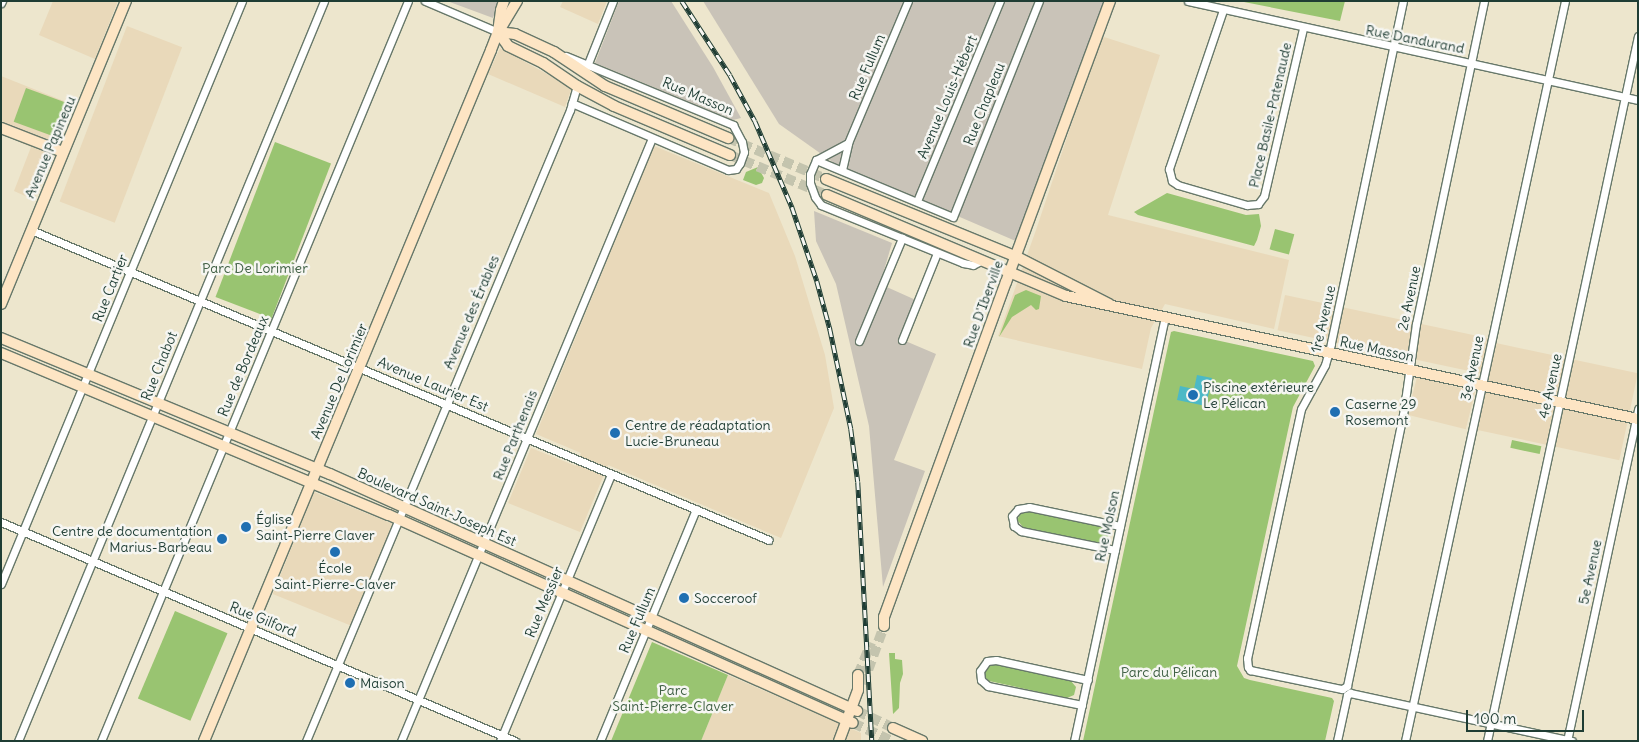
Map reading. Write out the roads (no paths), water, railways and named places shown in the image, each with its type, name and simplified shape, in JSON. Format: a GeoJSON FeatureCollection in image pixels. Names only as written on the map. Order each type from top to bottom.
{"type":"FeatureCollection","features":[{"type":"Feature","properties":{"kind":"main road","name":"Avenue Papineau"},"geometry":{"type":"LineString","coordinates":[[1,304],[126,1]]}},
{"type":"Feature","properties":{"kind":"main road","name":"Avenue De Lorimier"},"geometry":{"type":"LineString","coordinates":[[498,32],[504,1]]}},
{"type":"Feature","properties":{"kind":"main road","name":"Avenue De Lorimier"},"geometry":{"type":"LineString","coordinates":[[204,741],[498,32],[517,1]]}},
{"type":"Feature","properties":{"kind":"main road","name":"Rue D'Iberville"},"geometry":{"type":"LineString","coordinates":[[883,621],[1015,256],[1110,1]]}},
{"type":"Feature","properties":{"kind":"main road","name":"Rue Masson"},"geometry":{"type":"LineString","coordinates":[[498,32],[515,34],[587,69],[614,90],[728,138]]}},
{"type":"Feature","properties":{"kind":"main road","name":"Rue Masson"},"geometry":{"type":"LineString","coordinates":[[498,32],[508,46],[543,63],[577,86],[614,106],[730,155]]}},
{"type":"Feature","properties":{"kind":"main road"},"geometry":{"type":"LineString","coordinates":[[1,128],[63,152]]}},
{"type":"Feature","properties":{"kind":"main road","name":"Rue Masson"},"geometry":{"type":"LineString","coordinates":[[826,179],[1015,256],[1110,304]]}},
{"type":"Feature","properties":{"kind":"main road","name":"Rue Masson"},"geometry":{"type":"LineString","coordinates":[[827,195],[1066,296],[1095,304],[1110,304],[1481,386],[1637,415]]}},
{"type":"Feature","properties":{"kind":"main road","name":"Boulevard Saint-Joseph Est"},"geometry":{"type":"LineString","coordinates":[[1,338],[317,469],[854,710]]}},
{"type":"Feature","properties":{"kind":"main road","name":"Boulevard Saint-Joseph Est"},"geometry":{"type":"LineString","coordinates":[[1,353],[312,482],[850,722]]}},
{"type":"Feature","properties":{"kind":"main road"},"geometry":{"type":"LineString","coordinates":[[839,741],[850,722],[860,683]]}},
{"type":"Feature","properties":{"kind":"main road"},"geometry":{"type":"LineString","coordinates":[[893,728],[922,741]]}},
{"type":"Feature","properties":{"kind":"street","name":"Rue Cartier"},"geometry":{"type":"LineString","coordinates":[[1,584],[242,1]]}},
{"type":"Feature","properties":{"kind":"street","name":"Rue Chabot"},"geometry":{"type":"LineString","coordinates":[[18,741],[324,1]]}},
{"type":"Feature","properties":{"kind":"street","name":"Rue de Bordeaux"},"geometry":{"type":"LineString","coordinates":[[101,741],[408,1]]}},
{"type":"Feature","properties":{"kind":"street","name":"Rue Masson"},"geometry":{"type":"LineString","coordinates":[[425,1],[498,32]]}},
{"type":"Feature","properties":{"kind":"street"},"geometry":{"type":"LineString","coordinates":[[587,69],[614,1]]}},
{"type":"Feature","properties":{"kind":"street","name":"Rue Fullum"},"geometry":{"type":"LineString","coordinates":[[842,170],[848,143],[908,1]]}},
{"type":"Feature","properties":{"kind":"street","name":"Avenue Louis-Hébert"},"geometry":{"type":"LineString","coordinates":[[917,202],[1000,1]]}},
{"type":"Feature","properties":{"kind":"street","name":"Rue Chapleau"},"geometry":{"type":"LineString","coordinates":[[917,202],[952,217],[1039,1]]}},
{"type":"Feature","properties":{"kind":"street","name":"Rue Dandurand"},"geometry":{"type":"LineString","coordinates":[[1188,1],[1394,48],[1470,62],[1638,100]]}},
{"type":"Feature","properties":{"kind":"street","name":"1re Avenue"},"geometry":{"type":"LineString","coordinates":[[1346,691],[1254,671],[1248,667],[1247,658],[1301,409],[1329,353],[1403,1]]}},
{"type":"Feature","properties":{"kind":"street","name":"2e Avenue"},"geometry":{"type":"LineString","coordinates":[[1337,741],[1403,415],[1408,370],[1484,1]]}},
{"type":"Feature","properties":{"kind":"street","name":"3e Avenue"},"geometry":{"type":"LineString","coordinates":[[1405,741],[1565,1]]}},
{"type":"Feature","properties":{"kind":"street","name":"Place Basile-Patenaude"},"geometry":{"type":"LineString","coordinates":[[1223,10],[1168,169],[1172,181],[1178,185],[1247,205],[1258,204],[1264,196],[1304,28]]}},
{"type":"Feature","properties":{"kind":"street","name":"4e Avenue"},"geometry":{"type":"LineString","coordinates":[[1486,741],[1638,36]]}},
{"type":"Feature","properties":{"kind":"street","name":"Rue Masson"},"geometry":{"type":"LineString","coordinates":[[572,103],[728,170],[736,169],[744,152],[739,133],[733,126],[587,69]]}},
{"type":"Feature","properties":{"kind":"street","name":"Avenue des Érables"},"geometry":{"type":"LineString","coordinates":[[306,741],[572,103],[577,86]]}},
{"type":"Feature","properties":{"kind":"street","name":"Rue Parthenais"},"geometry":{"type":"LineString","coordinates":[[401,741],[652,138]]}},
{"type":"Feature","properties":{"kind":"street"},"geometry":{"type":"LineString","coordinates":[[816,160],[848,143]]}},
{"type":"Feature","properties":{"kind":"street","name":"Rue Masson"},"geometry":{"type":"LineString","coordinates":[[816,160],[810,174],[810,183],[814,198],[821,205],[969,265],[983,260]]}},
{"type":"Feature","properties":{"kind":"street"},"geometry":{"type":"LineString","coordinates":[[816,160],[917,202]]}},
{"type":"Feature","properties":{"kind":"street","name":"Avenue Laurier Est"},"geometry":{"type":"LineString","coordinates":[[31,230],[769,540]]}},
{"type":"Feature","properties":{"kind":"street"},"geometry":{"type":"LineString","coordinates":[[859,341],[902,238]]}},
{"type":"Feature","properties":{"kind":"street"},"geometry":{"type":"LineString","coordinates":[[902,340],[938,253]]}},
{"type":"Feature","properties":{"kind":"street","name":"Rue Molson"},"geometry":{"type":"LineString","coordinates":[[1074,741],[1165,316]]}},
{"type":"Feature","properties":{"kind":"street","name":"5e Avenue"},"geometry":{"type":"LineString","coordinates":[[1568,740],[1637,415]]}},
{"type":"Feature","properties":{"kind":"street","name":"Rue Messier"},"geometry":{"type":"LineString","coordinates":[[501,738],[611,474]]}},
{"type":"Feature","properties":{"kind":"street"},"geometry":{"type":"LineString","coordinates":[[1115,550],[1021,531],[1014,526],[1012,516],[1018,509],[1029,507],[1120,526]]}},
{"type":"Feature","properties":{"kind":"street","name":"Rue Fullum"},"geometry":{"type":"LineString","coordinates":[[600,741],[696,509]]}},
{"type":"Feature","properties":{"kind":"street","name":"Rue Gilford"},"geometry":{"type":"LineString","coordinates":[[1,522],[339,665],[501,738],[515,741]]}},
{"type":"Feature","properties":{"kind":"street"},"geometry":{"type":"LineString","coordinates":[[1082,705],[988,686],[981,680],[980,671],[984,663],[992,660],[1088,680]]}},
{"type":"Feature","properties":{"kind":"street"},"geometry":{"type":"LineString","coordinates":[[1346,691],[1568,740]]}},
{"type":"Feature","properties":{"kind":"water","name":"Piscine extérieure Le Pélican"},"geometry":{"type":"Polygon","coordinates":[[[1197,375],[1212,378],[1206,406],[1177,400],[1180,386],[1194,389],[1197,375]]]}},
{"type":"Feature","properties":{"kind":"tunnel"},"geometry":{"type":"LineString","coordinates":[[728,138],[826,179]]}},
{"type":"Feature","properties":{"kind":"tunnel"},"geometry":{"type":"LineString","coordinates":[[730,155],[827,195]]}},
{"type":"Feature","properties":{"kind":"tunnel"},"geometry":{"type":"LineString","coordinates":[[863,684],[884,626]]}},
{"type":"Feature","properties":{"kind":"tunnel"},"geometry":{"type":"LineString","coordinates":[[858,675],[871,642]]}},
{"type":"Feature","properties":{"kind":"tunnel"},"geometry":{"type":"LineString","coordinates":[[857,711],[893,728]]}},
{"type":"Feature","properties":{"kind":"tunnel"},"geometry":{"type":"LineString","coordinates":[[853,723],[892,741]]}},
{"type":"Feature","properties":{"kind":"railway"},"geometry":{"type":"LineString","coordinates":[[682,1],[730,75],[755,121],[792,207],[817,281],[830,329],[851,429],[858,482],[872,741]]}},
{"type":"Feature","properties":{"kind":"place","name":"Piscine extérieure Le Pélican"},"geometry":{"type":"Point","coordinates":[1193,395]}},
{"type":"Feature","properties":{"kind":"place","name":"Caserne 29 Rosemont"},"geometry":{"type":"Point","coordinates":[1335,412]}},
{"type":"Feature","properties":{"kind":"place","name":"Centre de réadaptation Lucie-Bruneau"},"geometry":{"type":"Point","coordinates":[615,433]}},
{"type":"Feature","properties":{"kind":"place","name":"Église Saint-Pierre Claver"},"geometry":{"type":"Point","coordinates":[246,527]}},
{"type":"Feature","properties":{"kind":"place","name":"Centre de documentation Marius-Barbeau"},"geometry":{"type":"Point","coordinates":[222,539]}},
{"type":"Feature","properties":{"kind":"place","name":"École Saint-Pierre-Claver"},"geometry":{"type":"Point","coordinates":[335,552]}},
{"type":"Feature","properties":{"kind":"place","name":"Socceroof"},"geometry":{"type":"Point","coordinates":[684,598]}},
{"type":"Feature","properties":{"kind":"place","name":"Maison"},"geometry":{"type":"Point","coordinates":[350,683]}},
{"type":"Feature","properties":{"kind":"park label","name":"Parc De Lorimier"},"geometry":{"type":"Point","coordinates":[255,268]}},
{"type":"Feature","properties":{"kind":"park label","name":"Parc du Pélican"},"geometry":{"type":"Point","coordinates":[1169,672]}},
{"type":"Feature","properties":{"kind":"park label","name":"Parc Saint-Pierre-Claver"},"geometry":{"type":"Point","coordinates":[673,698]}}]}
